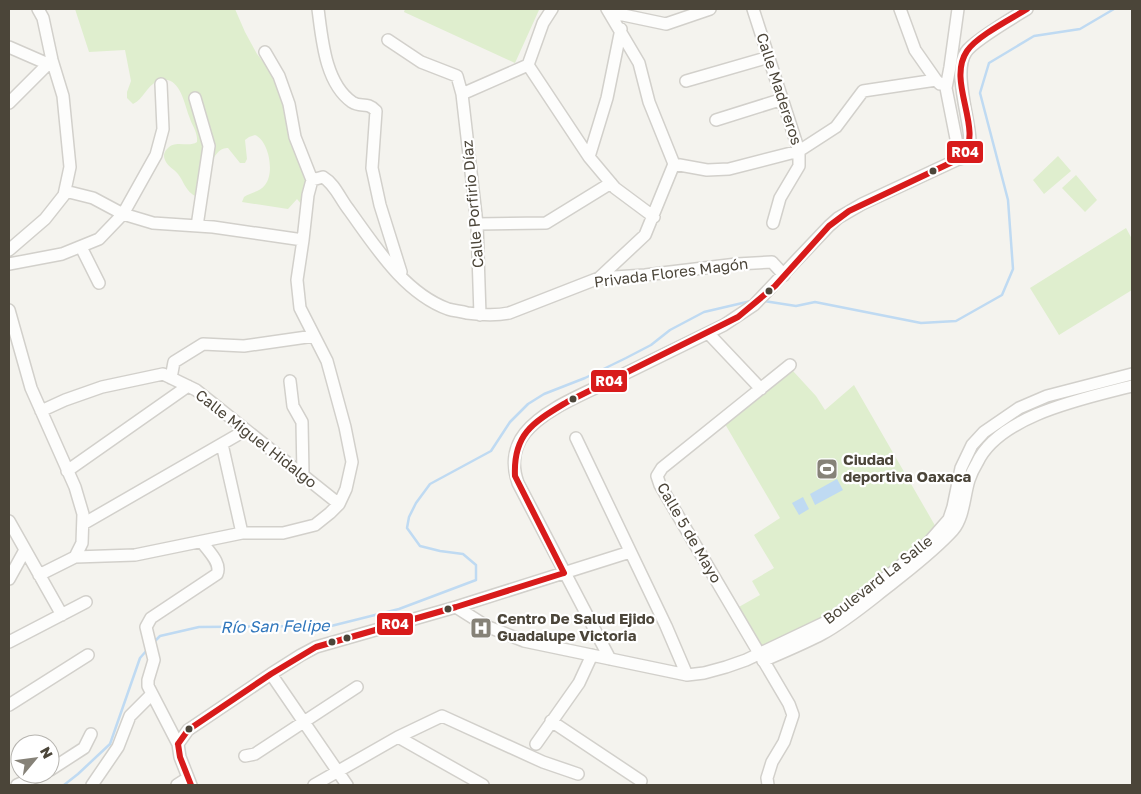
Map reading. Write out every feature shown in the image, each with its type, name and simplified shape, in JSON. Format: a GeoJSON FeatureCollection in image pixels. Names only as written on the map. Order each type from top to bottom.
{"type":"FeatureCollection","features":[{"type":"Feature","properties":{"kind":"street"},"geometry":{"type":"LineString","coordinates":[[9,250],[45,219],[64,195],[70,167],[63,96],[50,62],[43,18],[38,9]]}},
{"type":"Feature","properties":{"kind":"street"},"geometry":{"type":"LineString","coordinates":[[318,9],[328,66],[343,94],[354,103],[371,105],[376,111],[377,122],[372,168],[380,205],[403,279]]}},
{"type":"Feature","properties":{"kind":"street"},"geometry":{"type":"LineString","coordinates":[[608,10],[666,24],[710,9]]}},
{"type":"Feature","properties":{"kind":"street","name":"Calle Madereros"},"geometry":{"type":"LineString","coordinates":[[753,9],[799,151],[799,166],[780,198],[773,224]]}},
{"type":"Feature","properties":{"kind":"street"},"geometry":{"type":"LineString","coordinates":[[900,9],[915,50],[936,80],[946,88]]}},
{"type":"Feature","properties":{"kind":"street"},"geometry":{"type":"LineString","coordinates":[[958,9],[946,88],[960,159]]}},
{"type":"Feature","properties":{"kind":"street"},"geometry":{"type":"LineString","coordinates":[[388,40],[422,62],[457,76],[462,94],[528,65],[542,23],[549,10]]}},
{"type":"Feature","properties":{"kind":"street"},"geometry":{"type":"LineString","coordinates":[[599,278],[645,235],[654,217],[674,164],[649,102],[639,63],[608,10]]}},
{"type":"Feature","properties":{"kind":"street"},"geometry":{"type":"LineString","coordinates":[[610,659],[515,476],[514,458],[521,439],[533,425],[567,402],[738,317],[770,290],[829,226],[849,211],[960,159],[968,150],[970,140],[962,79],[962,64],[966,51],[1020,11]]}},
{"type":"Feature","properties":{"kind":"street"},"geometry":{"type":"LineString","coordinates":[[589,158],[606,98],[621,30]]}},
{"type":"Feature","properties":{"kind":"street"},"geometry":{"type":"LineString","coordinates":[[9,47],[50,62]]}},
{"type":"Feature","properties":{"kind":"street"},"geometry":{"type":"LineString","coordinates":[[39,575],[75,557],[135,555],[242,533],[283,533],[315,525],[330,514],[339,504],[346,489],[352,462],[345,427],[327,362],[300,308],[296,280],[308,195],[312,180],[295,137],[289,104],[279,76],[265,52]]}},
{"type":"Feature","properties":{"kind":"street"},"geometry":{"type":"LineString","coordinates":[[686,81],[769,56]]}},
{"type":"Feature","properties":{"kind":"street"},"geometry":{"type":"LineString","coordinates":[[9,103],[50,62]]}},
{"type":"Feature","properties":{"kind":"street"},"geometry":{"type":"LineString","coordinates":[[528,65],[589,158],[611,183],[654,217]]}},
{"type":"Feature","properties":{"kind":"street"},"geometry":{"type":"LineString","coordinates":[[674,164],[707,170],[729,170],[799,151],[836,127],[864,91],[936,80]]}},
{"type":"Feature","properties":{"kind":"street"},"geometry":{"type":"LineString","coordinates":[[9,264],[62,254],[82,247],[99,239],[123,214],[156,155],[163,129],[161,84]]}},
{"type":"Feature","properties":{"kind":"street","name":"Calle Porfirio Díaz"},"geometry":{"type":"LineString","coordinates":[[462,94],[477,224],[480,315]]}},
{"type":"Feature","properties":{"kind":"street"},"geometry":{"type":"LineString","coordinates":[[195,98],[209,146],[197,226]]}},
{"type":"Feature","properties":{"kind":"street"},"geometry":{"type":"LineString","coordinates":[[716,120],[783,100]]}},
{"type":"Feature","properties":{"kind":"street","name":"Privada Flores Magón"},"geometry":{"type":"LineString","coordinates":[[312,180],[323,177],[330,181],[345,205],[403,279],[425,297],[448,309],[493,316],[509,313],[599,278],[645,275],[736,264],[772,262],[784,275]]}},
{"type":"Feature","properties":{"kind":"street"},"geometry":{"type":"LineString","coordinates":[[477,224],[546,223],[611,183]]}},
{"type":"Feature","properties":{"kind":"street"},"geometry":{"type":"LineString","coordinates":[[65,190],[93,198],[123,214],[153,223],[197,226],[303,240]]}},
{"type":"Feature","properties":{"kind":"street"},"geometry":{"type":"LineString","coordinates":[[82,247],[99,283]]}},
{"type":"Feature","properties":{"kind":"street"},"geometry":{"type":"LineString","coordinates":[[9,310],[31,388],[75,487],[83,514],[82,543],[75,557]]}},
{"type":"Feature","properties":{"kind":"street"},"geometry":{"type":"LineString","coordinates":[[708,333],[761,389]]}},
{"type":"Feature","properties":{"kind":"street"},"geometry":{"type":"LineString","coordinates":[[171,378],[174,362],[203,344],[244,346],[314,336]]}},
{"type":"Feature","properties":{"kind":"street","name":"Calle 5 de Mayo"},"geometry":{"type":"LineString","coordinates":[[768,785],[767,778],[772,762],[784,742],[793,715],[789,704],[657,476],[662,468],[790,365]]}},
{"type":"Feature","properties":{"kind":"street","name":"Calle Miguel Hidalgo"},"geometry":{"type":"LineString","coordinates":[[41,411],[102,387],[164,374],[196,390],[339,504]]}},
{"type":"Feature","properties":{"kind":"street","name":"Boulevard La Salle"},"geometry":{"type":"LineString","coordinates":[[761,658],[828,621],[928,543],[949,519],[961,468],[972,446],[984,432],[1019,408],[1047,396],[1132,374]]}},
{"type":"Feature","properties":{"kind":"street"},"geometry":{"type":"LineString","coordinates":[[290,381],[293,406],[302,422],[303,475]]}},
{"type":"Feature","properties":{"kind":"street"},"geometry":{"type":"LineString","coordinates":[[67,471],[188,386]]}},
{"type":"Feature","properties":{"kind":"street","name":"Boulevard La Salle"},"geometry":{"type":"LineString","coordinates":[[761,658],[823,634],[868,602],[932,551],[954,529],[960,516],[969,480],[978,460],[997,438],[1032,415],[1132,386]]}},
{"type":"Feature","properties":{"kind":"street"},"geometry":{"type":"LineString","coordinates":[[83,524],[246,430]]}},
{"type":"Feature","properties":{"kind":"street"},"geometry":{"type":"LineString","coordinates":[[576,438],[666,626],[687,675]]}},
{"type":"Feature","properties":{"kind":"street"},"geometry":{"type":"LineString","coordinates":[[222,444],[242,533]]}},
{"type":"Feature","properties":{"kind":"street"},"geometry":{"type":"LineString","coordinates":[[9,521],[62,614]]}},
{"type":"Feature","properties":{"kind":"street"},"geometry":{"type":"LineString","coordinates":[[178,785],[190,782],[180,756],[178,744],[148,683],[154,662],[154,654],[147,635],[146,624],[151,618],[212,578],[218,572],[218,564],[202,542]]}},
{"type":"Feature","properties":{"kind":"street"},"geometry":{"type":"LineString","coordinates":[[9,579],[25,550]]}},
{"type":"Feature","properties":{"kind":"street"},"geometry":{"type":"LineString","coordinates":[[178,744],[188,730],[271,674],[316,647],[456,607],[630,552]]}},
{"type":"Feature","properties":{"kind":"street"},"geometry":{"type":"LineString","coordinates":[[9,642],[86,602]]}},
{"type":"Feature","properties":{"kind":"street"},"geometry":{"type":"LineString","coordinates":[[456,607],[486,626],[524,641],[687,675],[726,668],[761,658]]}},
{"type":"Feature","properties":{"kind":"street"},"geometry":{"type":"LineString","coordinates":[[9,706],[88,655]]}},
{"type":"Feature","properties":{"kind":"street"},"geometry":{"type":"LineString","coordinates":[[536,744],[579,683],[592,655]]}},
{"type":"Feature","properties":{"kind":"street"},"geometry":{"type":"LineString","coordinates":[[271,674],[347,785]]}},
{"type":"Feature","properties":{"kind":"street"},"geometry":{"type":"LineString","coordinates":[[245,756],[255,754],[357,687]]}},
{"type":"Feature","properties":{"kind":"street"},"geometry":{"type":"LineString","coordinates":[[92,785],[118,747],[130,716],[152,694]]}},
{"type":"Feature","properties":{"kind":"street"},"geometry":{"type":"LineString","coordinates":[[314,785],[398,737],[442,716],[543,762],[578,774]]}},
{"type":"Feature","properties":{"kind":"street"},"geometry":{"type":"LineString","coordinates":[[551,721],[642,781]]}},
{"type":"Feature","properties":{"kind":"street"},"geometry":{"type":"LineString","coordinates":[[60,764],[84,748],[91,734]]}},
{"type":"Feature","properties":{"kind":"street"},"geometry":{"type":"LineString","coordinates":[[398,737],[483,785]]}},
{"type":"Feature","properties":{"kind":"green space"},"geometry":{"type":"Polygon","coordinates":[[[75,9],[235,9],[257,54],[281,85],[309,188],[302,205],[297,199],[288,209],[242,202],[244,197],[258,191],[265,185],[270,173],[267,150],[260,138],[255,135],[245,140],[247,159],[245,163],[240,163],[228,148],[222,149],[217,153],[209,166],[199,196],[194,196],[178,174],[167,164],[164,157],[165,151],[170,146],[197,142],[196,132],[180,90],[171,81],[158,81],[133,104],[127,98],[131,81],[125,50],[89,52],[75,9]]]}},
{"type":"Feature","properties":{"kind":"green space"},"geometry":{"type":"Polygon","coordinates":[[[405,9],[539,10],[515,63],[404,12],[405,9]]]}},
{"type":"Feature","properties":{"kind":"green space"},"geometry":{"type":"Polygon","coordinates":[[[1058,156],[1071,171],[1044,194],[1033,180],[1058,156]]]}},
{"type":"Feature","properties":{"kind":"green space"},"geometry":{"type":"Polygon","coordinates":[[[1076,175],[1097,200],[1085,212],[1062,188],[1076,175]]]}},
{"type":"Feature","properties":{"kind":"green space"},"geometry":{"type":"Polygon","coordinates":[[[1126,228],[1132,239],[1132,290],[1059,335],[1030,288],[1126,228]]]}},
{"type":"Feature","properties":{"kind":"green space","name":"Ciudad deportiva Oaxaca"},"geometry":{"type":"Polygon","coordinates":[[[793,371],[816,396],[825,410],[854,385],[937,529],[918,548],[816,624],[760,648],[737,608],[760,595],[752,581],[774,568],[754,535],[780,518],[725,424],[793,371]]]}},
{"type":"Feature","properties":{"kind":"water"},"geometry":{"type":"Polygon","coordinates":[[[837,479],[843,490],[815,505],[810,494],[837,479]]]}},
{"type":"Feature","properties":{"kind":"water"},"geometry":{"type":"Polygon","coordinates":[[[803,497],[809,509],[799,515],[792,503],[803,497]]]}},
{"type":"Feature","properties":{"kind":"waterway"},"geometry":{"type":"LineString","coordinates":[[764,301],[796,306],[815,302],[921,323],[956,321],[1002,295],[1013,269],[1008,200],[980,93],[989,63],[1034,36],[1080,29],[1114,9]]}},
{"type":"Feature","properties":{"kind":"waterway","name":"Río San Felipe"},"geometry":{"type":"LineString","coordinates":[[154,642],[160,636],[199,627],[331,626],[399,609],[476,580],[476,565],[463,554],[420,546],[407,528],[409,517],[416,503],[430,484],[491,451],[510,422],[528,404],[544,394],[585,378],[626,358],[651,345],[670,330],[704,312],[751,301]]}},
{"type":"Feature","properties":{"kind":"waterway","name":"Río San Felipe"},"geometry":{"type":"LineString","coordinates":[[64,785],[110,744],[140,658],[147,650]]}},
{"type":"Feature","properties":{"kind":"transit line","name":"R04"},"geometry":{"type":"LineString","coordinates":[[564,573],[515,476],[515,461],[518,449],[528,430],[567,402],[738,317],[775,286],[829,226],[849,211],[963,157],[970,133],[960,77],[962,63],[967,51],[978,40],[995,28],[1027,9]]}},
{"type":"Feature","properties":{"kind":"transit line","name":"R04"},"geometry":{"type":"LineString","coordinates":[[178,744],[188,730],[271,674],[316,647],[456,607],[564,573]]}},
{"type":"Feature","properties":{"kind":"transit line","name":"R04"},"geometry":{"type":"LineString","coordinates":[[178,744],[180,757],[191,785]]}},
{"type":"Feature","properties":{"kind":"place","name":"Ciudad deportiva Oaxaca"},"geometry":{"type":"Point","coordinates":[827,469]}},
{"type":"Feature","properties":{"kind":"place","name":"Centro De Salud Ejido Guadalupe Victoria"},"geometry":{"type":"Point","coordinates":[481,628]}}]}
